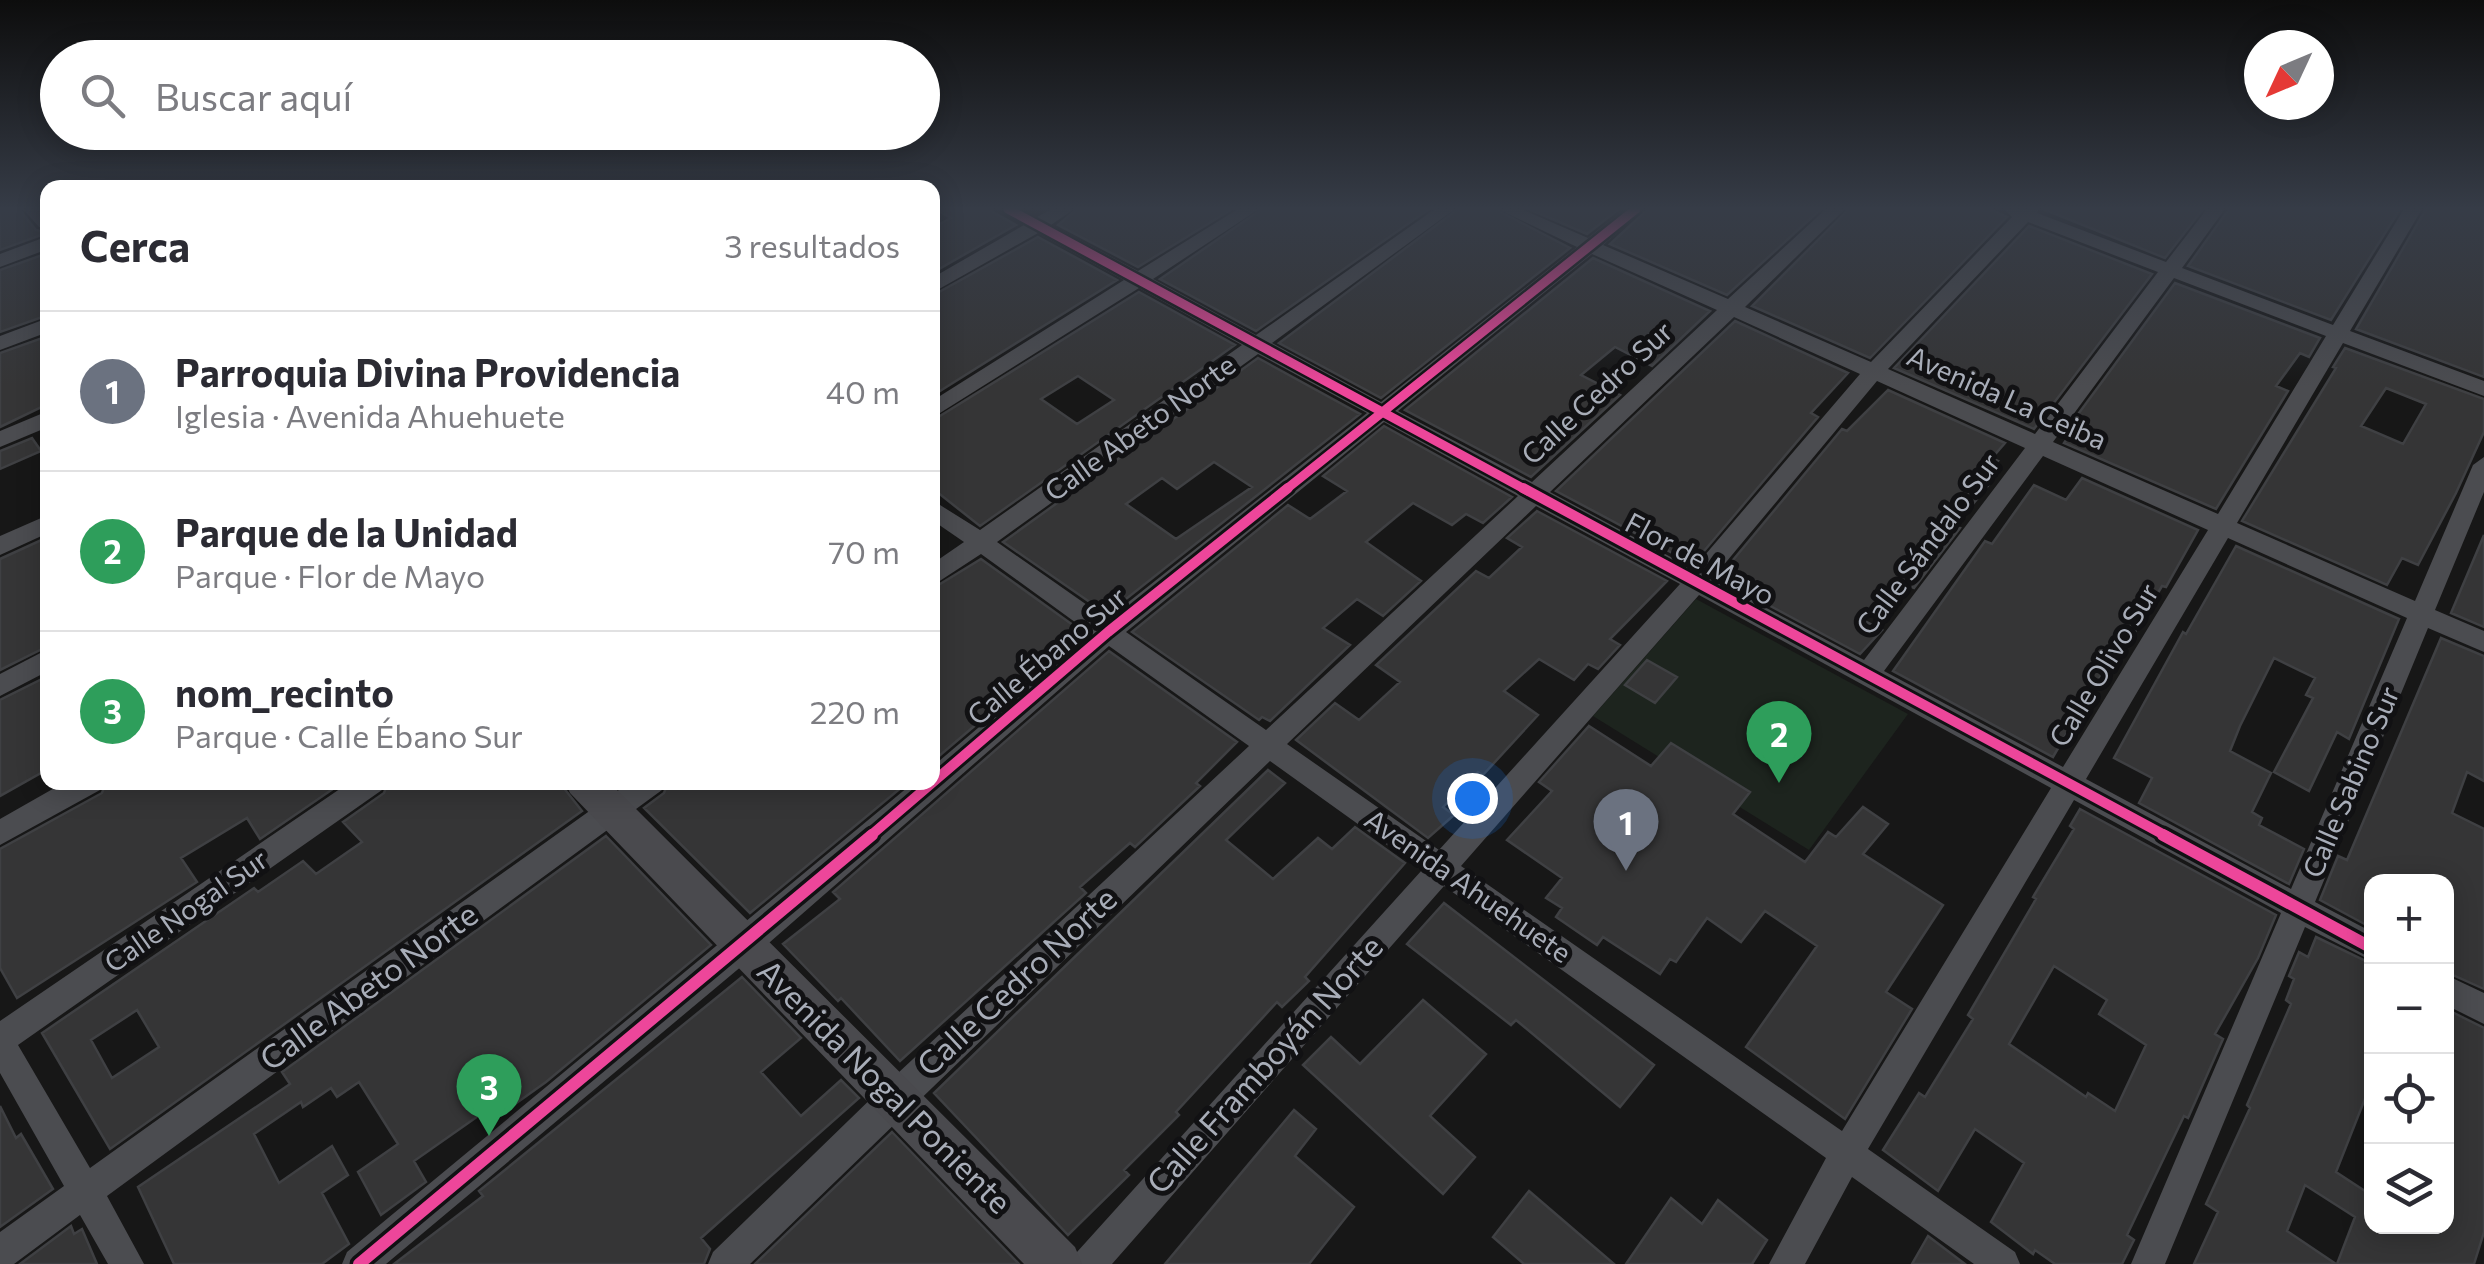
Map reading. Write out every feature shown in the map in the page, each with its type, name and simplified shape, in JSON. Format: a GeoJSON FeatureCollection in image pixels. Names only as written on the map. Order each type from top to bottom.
{"type":"FeatureCollection","features":[{"type":"Feature","properties":{"kind":"street"},"geometry":{"type":"LineString","coordinates":[[940,282],[965,268]]}},
{"type":"Feature","properties":{"kind":"street","name":"Flor de Mayo"},"geometry":{"type":"LineString","coordinates":[[1118,268],[2364,944]]}},
{"type":"Feature","properties":{"kind":"street"},"geometry":{"type":"LineString","coordinates":[[940,405],[1155,268]]}},
{"type":"Feature","properties":{"kind":"street","name":"Calle Abeto Norte"},"geometry":{"type":"LineString","coordinates":[[940,572],[1363,268]]}},
{"type":"Feature","properties":{"kind":"street","name":"Calle Ébano Sur"},"geometry":{"type":"LineString","coordinates":[[940,776],[1108,632],[1562,268]]}},
{"type":"Feature","properties":{"kind":"street","name":"Avenida La Ceiba"},"geometry":{"type":"LineString","coordinates":[[1640,268],[2484,642]]}},
{"type":"Feature","properties":{"kind":"street","name":"Calle Cedro Sur"},"geometry":{"type":"LineString","coordinates":[[1269,746],[1773,268]]}},
{"type":"Feature","properties":{"kind":"street","name":"Calle Framboyán Norte"},"geometry":{"type":"LineString","coordinates":[[1089,1264],[1696,582],[1874,372],[1968,268]]}},
{"type":"Feature","properties":{"kind":"street"},"geometry":{"type":"LineString","coordinates":[[2165,268],[2484,390]]}},
{"type":"Feature","properties":{"kind":"street","name":"Calle Olivo Sur"},"geometry":{"type":"LineString","coordinates":[[1786,1264],[1847,1154],[2377,268]]}},
{"type":"Feature","properties":{"kind":"street","name":"Calle Sándalo Sur"},"geometry":{"type":"LineString","coordinates":[[1867,675],[2170,270]]}},
{"type":"Feature","properties":{"kind":"street"},"geometry":{"type":"LineString","coordinates":[[0,344],[40,327]]}},
{"type":"Feature","properties":{"kind":"street"},"geometry":{"type":"LineString","coordinates":[[0,440],[40,422]]}},
{"type":"Feature","properties":{"kind":"street","name":"Calle Sabino Sur"},"geometry":{"type":"LineString","coordinates":[[2148,1264],[2484,466]]}},
{"type":"Feature","properties":{"kind":"street","name":"Avenida Ahuehuete"},"geometry":{"type":"LineString","coordinates":[[940,514],[2003,1264]]}},
{"type":"Feature","properties":{"kind":"street"},"geometry":{"type":"LineString","coordinates":[[0,546],[40,527]]}},
{"type":"Feature","properties":{"kind":"street"},"geometry":{"type":"LineString","coordinates":[[0,686],[40,664]]}},
{"type":"Feature","properties":{"kind":"street","name":"Calle Cedro Norte"},"geometry":{"type":"LineString","coordinates":[[725,1264],[894,1098],[1269,746]]}},
{"type":"Feature","properties":{"kind":"street"},"geometry":{"type":"LineString","coordinates":[[0,834],[76,790]]}},
{"type":"Feature","properties":{"kind":"street","name":"Calle Nogal Sur"},"geometry":{"type":"LineString","coordinates":[[0,1041],[361,790]]}},
{"type":"Feature","properties":{"kind":"street","name":"Calle Abeto Norte"},"geometry":{"type":"LineString","coordinates":[[0,1253],[86,1192],[598,797],[623,790]]}},
{"type":"Feature","properties":{"kind":"street","name":"Calle Ébano Sur"},"geometry":{"type":"LineString","coordinates":[[359,1264],[924,790]]}},
{"type":"Feature","properties":{"kind":"street","name":"Avenida Nogal Poniente"},"geometry":{"type":"LineString","coordinates":[[598,797],[1058,1264]]}},
{"type":"Feature","properties":{"kind":"street"},"geometry":{"type":"LineString","coordinates":[[2454,993],[2484,1010]]}},
{"type":"Feature","properties":{"kind":"street"},"geometry":{"type":"LineString","coordinates":[[0,1041],[127,1264]]}},
{"type":"Feature","properties":{"kind":"shaded area"},"geometry":{"type":"Polygon","coordinates":[[[1696,599],[1908,714],[1809,850],[1593,716],[1696,599]]]}},
{"type":"Feature","properties":{"kind":"building"},"geometry":{"type":"Polygon","coordinates":[[[40,268],[40,318],[0,332],[0,270],[40,268]]]}},
{"type":"Feature","properties":{"kind":"building"},"geometry":{"type":"Polygon","coordinates":[[[982,268],[1095,268],[1117,280],[940,391],[940,292],[982,268]]]}},
{"type":"Feature","properties":{"kind":"building"},"geometry":{"type":"Polygon","coordinates":[[[1176,268],[1345,268],[1256,331],[1160,279],[1176,268]]]}},
{"type":"Feature","properties":{"kind":"building"},"geometry":{"type":"Polygon","coordinates":[[[1379,268],[1545,268],[1381,398],[1279,343],[1379,268]]]}},
{"type":"Feature","properties":{"kind":"building"},"geometry":{"type":"Polygon","coordinates":[[[1581,268],[1615,268],[1710,311],[1652,366],[1615,347],[1581,375],[1620,395],[1531,477],[1405,410],[1581,268]]]}},
{"type":"Feature","properties":{"kind":"building"},"geometry":{"type":"Polygon","coordinates":[[[1665,268],[1757,268],[1727,295],[1665,268]]]}},
{"type":"Feature","properties":{"kind":"building"},"geometry":{"type":"Polygon","coordinates":[[[1790,268],[1957,268],[1870,358],[1752,306],[1790,268]]]}},
{"type":"Feature","properties":{"kind":"building"},"geometry":{"type":"Polygon","coordinates":[[[1989,268],[2137,268],[2152,274],[2034,429],[1894,368],[1989,268]]]}},
{"type":"Feature","properties":{"kind":"building"},"geometry":{"type":"Polygon","coordinates":[[[2193,268],[2363,268],[2331,320],[2193,268]]]}},
{"type":"Feature","properties":{"kind":"building"},"geometry":{"type":"Polygon","coordinates":[[[2392,268],[2484,268],[2484,377],[2356,329],[2392,268]]]}},
{"type":"Feature","properties":{"kind":"building"},"geometry":{"type":"Polygon","coordinates":[[[2175,283],[2320,338],[2309,357],[2300,353],[2276,386],[2288,391],[2216,509],[2064,443],[2080,420],[2076,417],[2175,283]]]}},
{"type":"Feature","properties":{"kind":"building"},"geometry":{"type":"Polygon","coordinates":[[[1139,292],[1235,345],[980,526],[940,494],[940,416],[1139,292]],[[1078,376],[1041,399],[1077,424],[1114,400],[1078,376]]]}},
{"type":"Feature","properties":{"kind":"building"},"geometry":{"type":"Polygon","coordinates":[[[1735,321],[1848,373],[1811,413],[1818,417],[1693,564],[1556,491],[1735,321]]]}},
{"type":"Feature","properties":{"kind":"building"},"geometry":{"type":"Polygon","coordinates":[[[40,339],[40,408],[0,427],[0,353],[40,339]]]}},
{"type":"Feature","properties":{"kind":"building"},"geometry":{"type":"Polygon","coordinates":[[[2345,348],[2484,399],[2484,432],[2456,493],[2418,565],[2402,558],[2387,585],[2242,521],[2336,368],[2333,367],[2345,348]],[[2386,388],[2361,426],[2403,444],[2426,404],[2386,388]]]}},
{"type":"Feature","properties":{"kind":"building"},"geometry":{"type":"Polygon","coordinates":[[[1258,358],[1360,414],[1107,614],[1003,542],[1258,358]],[[1214,462],[1177,489],[1162,478],[1126,504],[1176,539],[1252,487],[1214,462]]]}},
{"type":"Feature","properties":{"kind":"building"},"geometry":{"type":"Polygon","coordinates":[[[1888,390],[2005,443],[1992,458],[1998,461],[1987,473],[1995,477],[1955,526],[1960,528],[1914,588],[1907,585],[1900,593],[1889,587],[1863,620],[1882,630],[1860,654],[1718,578],[1842,429],[1847,431],[1888,390]]]}},
{"type":"Feature","properties":{"kind":"building"},"geometry":{"type":"Polygon","coordinates":[[[1384,426],[1512,497],[1483,523],[1466,514],[1452,525],[1413,503],[1366,542],[1421,581],[1383,616],[1357,599],[1323,628],[1350,645],[1270,721],[1262,717],[1259,720],[1132,632],[1288,505],[1310,519],[1347,491],[1323,476],[1384,426]]]}},
{"type":"Feature","properties":{"kind":"building"},"geometry":{"type":"Polygon","coordinates":[[[32,438],[40,450],[0,469],[0,451],[32,438]]]}},
{"type":"Feature","properties":{"kind":"building"},"geometry":{"type":"Polygon","coordinates":[[[2082,478],[2198,530],[2166,587],[2162,586],[2132,637],[2129,635],[2096,683],[2053,757],[1893,671],[1985,541],[1992,544],[2034,485],[2066,500],[2082,478]]]}},
{"type":"Feature","properties":{"kind":"building"},"geometry":{"type":"Polygon","coordinates":[[[1537,511],[1667,581],[1610,639],[1620,645],[1598,669],[1588,664],[1574,680],[1539,659],[1504,691],[1538,715],[1483,775],[1478,772],[1443,807],[1454,815],[1428,838],[1296,740],[1335,703],[1359,720],[1400,682],[1376,665],[1476,571],[1489,578],[1522,547],[1507,538],[1537,511]]]}},
{"type":"Feature","properties":{"kind":"building"},"geometry":{"type":"Polygon","coordinates":[[[2484,535],[2484,627],[2451,613],[2484,535]]]}},
{"type":"Feature","properties":{"kind":"building"},"geometry":{"type":"Polygon","coordinates":[[[40,541],[40,650],[0,670],[0,559],[40,541]]]}},
{"type":"Feature","properties":{"kind":"building"},"geometry":{"type":"Polygon","coordinates":[[[2236,546],[2399,619],[2349,739],[2337,732],[2309,791],[2274,772],[2313,698],[2306,695],[2315,678],[2274,658],[2240,726],[2230,751],[2271,773],[2252,812],[2262,818],[2259,825],[2304,849],[2289,884],[2139,803],[2152,778],[2114,758],[2183,632],[2186,634],[2236,546]]]}},
{"type":"Feature","properties":{"kind":"building"},"geometry":{"type":"Polygon","coordinates":[[[981,559],[1084,633],[940,755],[940,584],[981,559]]]}},
{"type":"Feature","properties":{"kind":"building"},"geometry":{"type":"Polygon","coordinates":[[[2441,638],[2484,656],[2484,781],[2467,772],[2452,813],[2484,829],[2484,989],[2454,976],[2454,874],[2364,874],[2364,924],[2320,900],[2338,856],[2347,860],[2441,638]]]}},
{"type":"Feature","properties":{"kind":"building"},"geometry":{"type":"Polygon","coordinates":[[[1109,651],[1237,742],[1196,783],[1200,786],[1135,847],[1130,843],[1080,887],[1086,893],[900,1061],[783,944],[840,899],[833,892],[1109,651]]]}},
{"type":"Feature","properties":{"kind":"building"},"geometry":{"type":"Polygon","coordinates":[[[1647,660],[1677,677],[1655,703],[1625,685],[1647,660]]]}},
{"type":"Feature","properties":{"kind":"building"},"geometry":{"type":"Polygon","coordinates":[[[40,680],[40,774],[0,796],[0,700],[40,680]]]}},
{"type":"Feature","properties":{"kind":"building"},"geometry":{"type":"Polygon","coordinates":[[[1589,726],[1651,766],[1671,743],[1750,792],[1733,814],[1805,862],[1828,832],[1836,837],[1863,807],[1888,824],[1863,854],[1943,905],[1886,992],[1912,1009],[1845,1119],[1746,1047],[1817,946],[1765,911],[1741,942],[1707,918],[1676,962],[1670,959],[1660,974],[1603,937],[1597,945],[1556,917],[1562,908],[1546,898],[1562,878],[1507,840],[1552,791],[1539,782],[1589,726]]]}},
{"type":"Feature","properties":{"kind":"building"},"geometry":{"type":"Polygon","coordinates":[[[1268,770],[1285,783],[1226,840],[1273,879],[1318,838],[1332,849],[1355,827],[1405,863],[1305,977],[1309,981],[1282,1007],[1277,1002],[1176,1112],[1179,1115],[1124,1170],[1129,1175],[1068,1235],[934,1093],[1268,770]]]}},
{"type":"Feature","properties":{"kind":"building"},"geometry":{"type":"Polygon","coordinates":[[[331,790],[260,839],[247,818],[181,858],[197,882],[17,998],[0,968],[0,849],[102,793],[331,790]]]}},
{"type":"Feature","properties":{"kind":"building"},"geometry":{"type":"Polygon","coordinates":[[[385,790],[565,790],[582,811],[110,1149],[42,1033],[254,888],[258,892],[303,861],[316,874],[362,842],[343,822],[385,790]],[[137,1010],[91,1040],[112,1078],[159,1047],[137,1010]]]}},
{"type":"Feature","properties":{"kind":"building"},"geometry":{"type":"Polygon","coordinates":[[[898,790],[750,913],[644,808],[664,793],[898,790]]]}},
{"type":"Feature","properties":{"kind":"building"},"geometry":{"type":"Polygon","coordinates":[[[2080,809],[2276,915],[2258,958],[2215,1034],[2223,1039],[2188,1118],[2184,1116],[2127,1235],[2134,1240],[2122,1264],[2055,1264],[2035,1250],[2033,1254],[1991,1222],[2024,1163],[1975,1129],[1938,1191],[1883,1150],[1919,1093],[1925,1097],[1973,1019],[1968,1015],[2074,829],[2070,826],[2080,809]],[[2054,966],[2009,1044],[2086,1097],[2088,1093],[2115,1111],[2146,1045],[2099,1014],[2107,1000],[2054,966]]]}},
{"type":"Feature","properties":{"kind":"building"},"geometry":{"type":"Polygon","coordinates":[[[606,836],[711,945],[546,1082],[487,1124],[481,1114],[414,1161],[426,1182],[381,1215],[358,1172],[398,1144],[359,1082],[337,1097],[331,1088],[303,1107],[301,1102],[254,1134],[279,1183],[332,1146],[348,1175],[322,1193],[349,1244],[322,1264],[174,1264],[138,1187],[290,1084],[282,1072],[606,836]]]}},
{"type":"Feature","properties":{"kind":"building"},"geometry":{"type":"Polygon","coordinates":[[[1444,903],[1654,1065],[1620,1107],[1516,1020],[1511,1025],[1407,944],[1444,903]]]}},
{"type":"Feature","properties":{"kind":"building"},"geometry":{"type":"Polygon","coordinates":[[[2316,937],[2364,960],[2364,1101],[2336,1172],[2364,1190],[2364,1234],[2454,1234],[2454,1013],[2484,1028],[2484,1232],[2474,1264],[2337,1264],[2355,1217],[2305,1185],[2287,1231],[2336,1264],[2194,1264],[2218,1212],[2206,1204],[2291,1004],[2286,1000],[2294,979],[2289,976],[2299,952],[2308,957],[2316,937]]]}},
{"type":"Feature","properties":{"kind":"building"},"geometry":{"type":"Polygon","coordinates":[[[742,977],[801,1038],[761,1072],[801,1116],[841,1080],[859,1098],[701,1238],[710,1249],[704,1264],[394,1264],[483,1196],[479,1191],[742,977]]]}},
{"type":"Feature","properties":{"kind":"building"},"geometry":{"type":"Polygon","coordinates":[[[1423,1000],[1486,1054],[1430,1116],[1475,1157],[1443,1194],[1303,1065],[1331,1037],[1360,1064],[1423,1000]]]}},
{"type":"Feature","properties":{"kind":"building"},"geometry":{"type":"Polygon","coordinates":[[[0,1106],[16,1138],[21,1134],[53,1189],[0,1227],[0,1106]]]}},
{"type":"Feature","properties":{"kind":"building"},"geometry":{"type":"Polygon","coordinates":[[[1294,1110],[1316,1129],[1295,1156],[1354,1207],[1309,1264],[1165,1264],[1294,1110]]]}},
{"type":"Feature","properties":{"kind":"building"},"geometry":{"type":"Polygon","coordinates":[[[892,1132],[1019,1264],[755,1264],[892,1132]]]}},
{"type":"Feature","properties":{"kind":"building"},"geometry":{"type":"Polygon","coordinates":[[[1529,1191],[1614,1264],[1524,1264],[1493,1237],[1529,1191]]]}},
{"type":"Feature","properties":{"kind":"building"},"geometry":{"type":"Polygon","coordinates":[[[1671,1198],[1702,1224],[1718,1200],[1767,1240],[1752,1264],[1626,1264],[1671,1198]]]}},
{"type":"Feature","properties":{"kind":"building"},"geometry":{"type":"Polygon","coordinates":[[[71,1226],[74,1234],[82,1229],[97,1264],[20,1264],[71,1226]]]}},
{"type":"Feature","properties":{"kind":"building"},"geometry":{"type":"Polygon","coordinates":[[[1928,1236],[1965,1264],[1912,1264],[1928,1236]]]}},
{"type":"Feature","properties":{"kind":"cycle path"},"geometry":{"type":"LineString","coordinates":[[1117,268],[2364,944]]}},
{"type":"Feature","properties":{"kind":"cycle path"},"geometry":{"type":"LineString","coordinates":[[940,776],[1108,632],[1562,268]]}},
{"type":"Feature","properties":{"kind":"cycle path"},"geometry":{"type":"LineString","coordinates":[[359,1264],[924,790]]}},
{"type":"Feature","properties":{"kind":"place","name":"Parque de la Unidad"},"geometry":{"type":"Point","coordinates":[1779,783]}},
{"type":"Feature","properties":{"kind":"place","name":"Parroquia Divina Providencia"},"geometry":{"type":"Point","coordinates":[1626,871]}},
{"type":"Feature","properties":{"kind":"place","name":"nom_recinto"},"geometry":{"type":"Point","coordinates":[489,1136]}}]}
